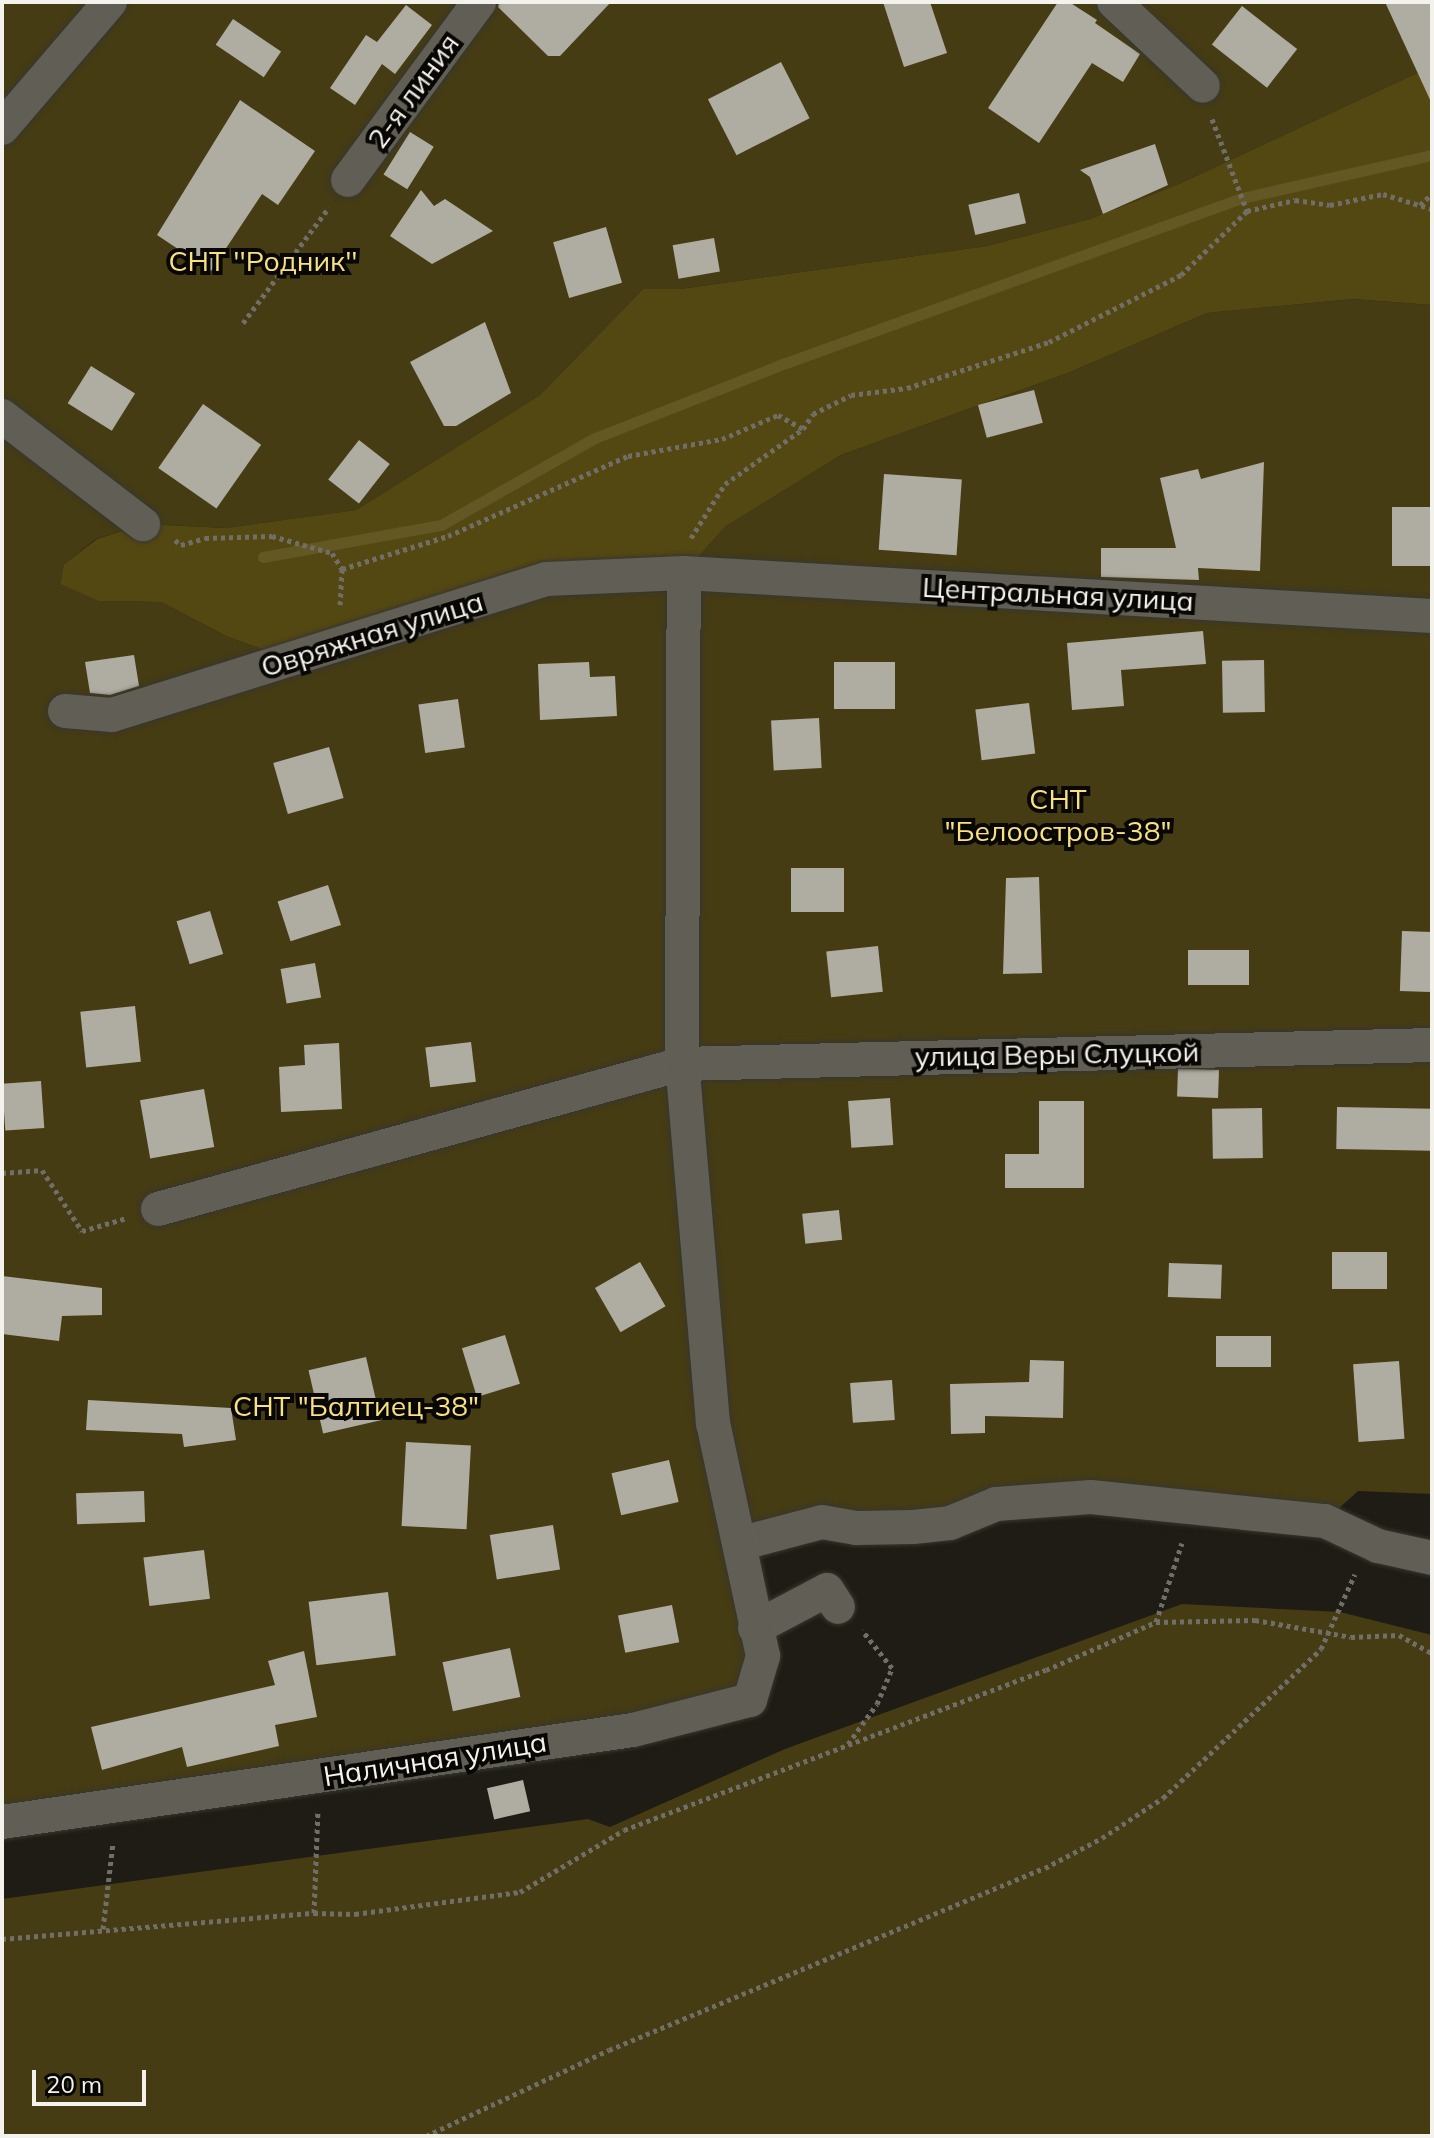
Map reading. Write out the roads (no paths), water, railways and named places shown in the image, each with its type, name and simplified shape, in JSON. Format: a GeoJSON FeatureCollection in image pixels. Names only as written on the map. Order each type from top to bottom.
{"type":"FeatureCollection","features":[{"type":"Feature","properties":{"kind":"street"},"geometry":{"type":"LineString","coordinates":[[2,128],[110,2]]}},
{"type":"Feature","properties":{"kind":"street","name":"2-я линия"},"geometry":{"type":"LineString","coordinates":[[348,180],[479,2]]}},
{"type":"Feature","properties":{"kind":"street"},"geometry":{"type":"LineString","coordinates":[[1114,2],[1203,86]]}},
{"type":"Feature","properties":{"kind":"street"},"geometry":{"type":"LineString","coordinates":[[2,416],[143,524]]}},
{"type":"Feature","properties":{"kind":"street","name":"Центральная улица"},"geometry":{"type":"LineString","coordinates":[[681,573],[1432,616]]}},
{"type":"Feature","properties":{"kind":"street","name":"Овряжная улица"},"geometry":{"type":"LineString","coordinates":[[65,711],[112,715],[546,579],[681,573]]}},
{"type":"Feature","properties":{"kind":"street","name":"Наличная улица"},"geometry":{"type":"LineString","coordinates":[[2,1822],[313,1777],[717,1712],[750,1700],[763,1656],[713,1423],[682,1064],[681,573]]}},
{"type":"Feature","properties":{"kind":"street","name":"улица Веры Слуцкой"},"geometry":{"type":"LineString","coordinates":[[158,1209],[682,1064],[1432,1045]]}},
{"type":"Feature","properties":{"kind":"street"},"geometry":{"type":"LineString","coordinates":[[750,1541],[822,1522],[860,1528],[950,1523],[996,1504],[1091,1497],[1325,1521],[1378,1546],[1432,1558]]}},
{"type":"Feature","properties":{"kind":"street"},"geometry":{"type":"LineString","coordinates":[[755,1628],[827,1590],[838,1607]]}},
{"type":"Feature","properties":{"kind":"waterway"},"geometry":{"type":"LineString","coordinates":[[263,557],[441,525],[595,438],[783,364],[1242,198],[1432,155]]}},
{"type":"Feature","properties":{"kind":"park label","name":"СНТ ''Родник''"},"geometry":{"type":"Point","coordinates":[263,261]}},
{"type":"Feature","properties":{"kind":"park label","name":"СНТ \"Белоостров-38\""},"geometry":{"type":"Point","coordinates":[1058,815]}},
{"type":"Feature","properties":{"kind":"park label","name":"СНТ \"Балтиец-38\""},"geometry":{"type":"Point","coordinates":[356,1406]}}]}
